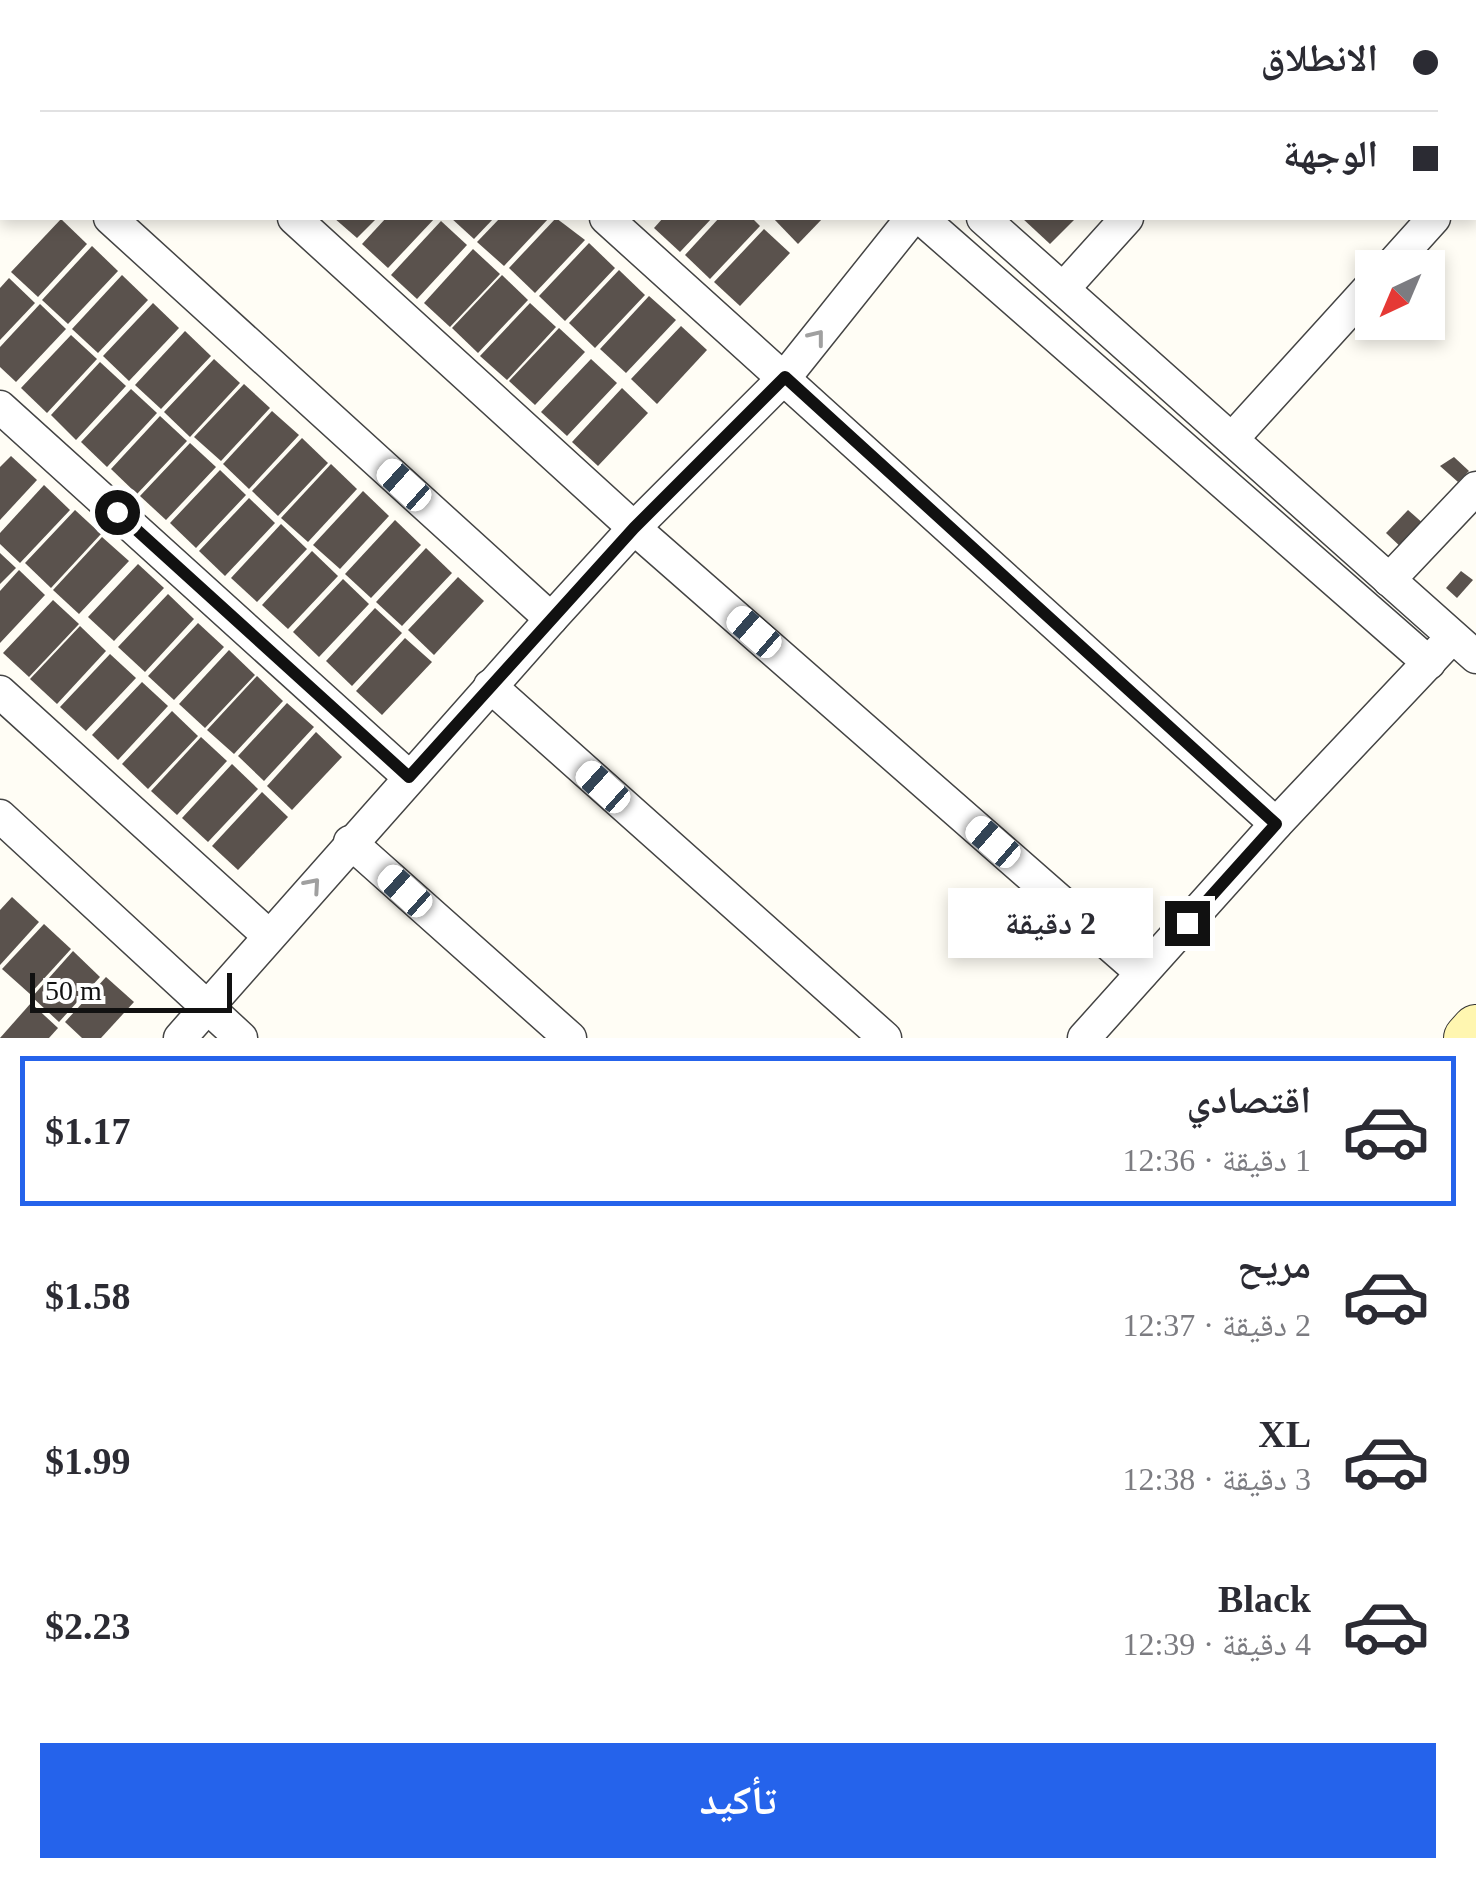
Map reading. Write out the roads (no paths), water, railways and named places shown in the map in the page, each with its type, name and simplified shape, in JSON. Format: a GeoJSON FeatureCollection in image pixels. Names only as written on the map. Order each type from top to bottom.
{"type":"FeatureCollection","features":[{"type":"Feature","properties":{"kind":"main road"},"geometry":{"type":"LineString","coordinates":[[1468,1038],[1476,1028]]}},
{"type":"Feature","properties":{"kind":"street"},"geometry":{"type":"LineString","coordinates":[[112,220],[550,619]]}},
{"type":"Feature","properties":{"kind":"street"},"geometry":{"type":"LineString","coordinates":[[296,220],[634,528],[1142,972]]}},
{"type":"Feature","properties":{"kind":"street"},"geometry":{"type":"LineString","coordinates":[[608,220],[1276,824]]}},
{"type":"Feature","properties":{"kind":"street"},"geometry":{"type":"LineString","coordinates":[[180,1038],[550,619],[634,528],[785,377],[910,220]]}},
{"type":"Feature","properties":{"kind":"street"},"geometry":{"type":"LineString","coordinates":[[924,220],[1429,663]]}},
{"type":"Feature","properties":{"kind":"street"},"geometry":{"type":"LineString","coordinates":[[985,220],[1464,647],[1429,663],[1276,824],[1084,1038]]}},
{"type":"Feature","properties":{"kind":"street"},"geometry":{"type":"LineString","coordinates":[[1063,289],[1126,220]]}},
{"type":"Feature","properties":{"kind":"street"},"geometry":{"type":"LineString","coordinates":[[1405,250],[1432,220]]}},
{"type":"Feature","properties":{"kind":"street"},"geometry":{"type":"LineString","coordinates":[[1232,440],[1355,304]]}},
{"type":"Feature","properties":{"kind":"street"},"geometry":{"type":"LineString","coordinates":[[0,406],[409,777]]}},
{"type":"Feature","properties":{"kind":"street"},"geometry":{"type":"LineString","coordinates":[[1389,580],[1476,488]]}},
{"type":"Feature","properties":{"kind":"street"},"geometry":{"type":"LineString","coordinates":[[490,686],[885,1038]]}},
{"type":"Feature","properties":{"kind":"street"},"geometry":{"type":"LineString","coordinates":[[0,692],[269,936]]}},
{"type":"Feature","properties":{"kind":"street"},"geometry":{"type":"LineString","coordinates":[[0,816],[240,1038]]}},
{"type":"Feature","properties":{"kind":"street"},"geometry":{"type":"LineString","coordinates":[[350,842],[570,1038]]}}]}
